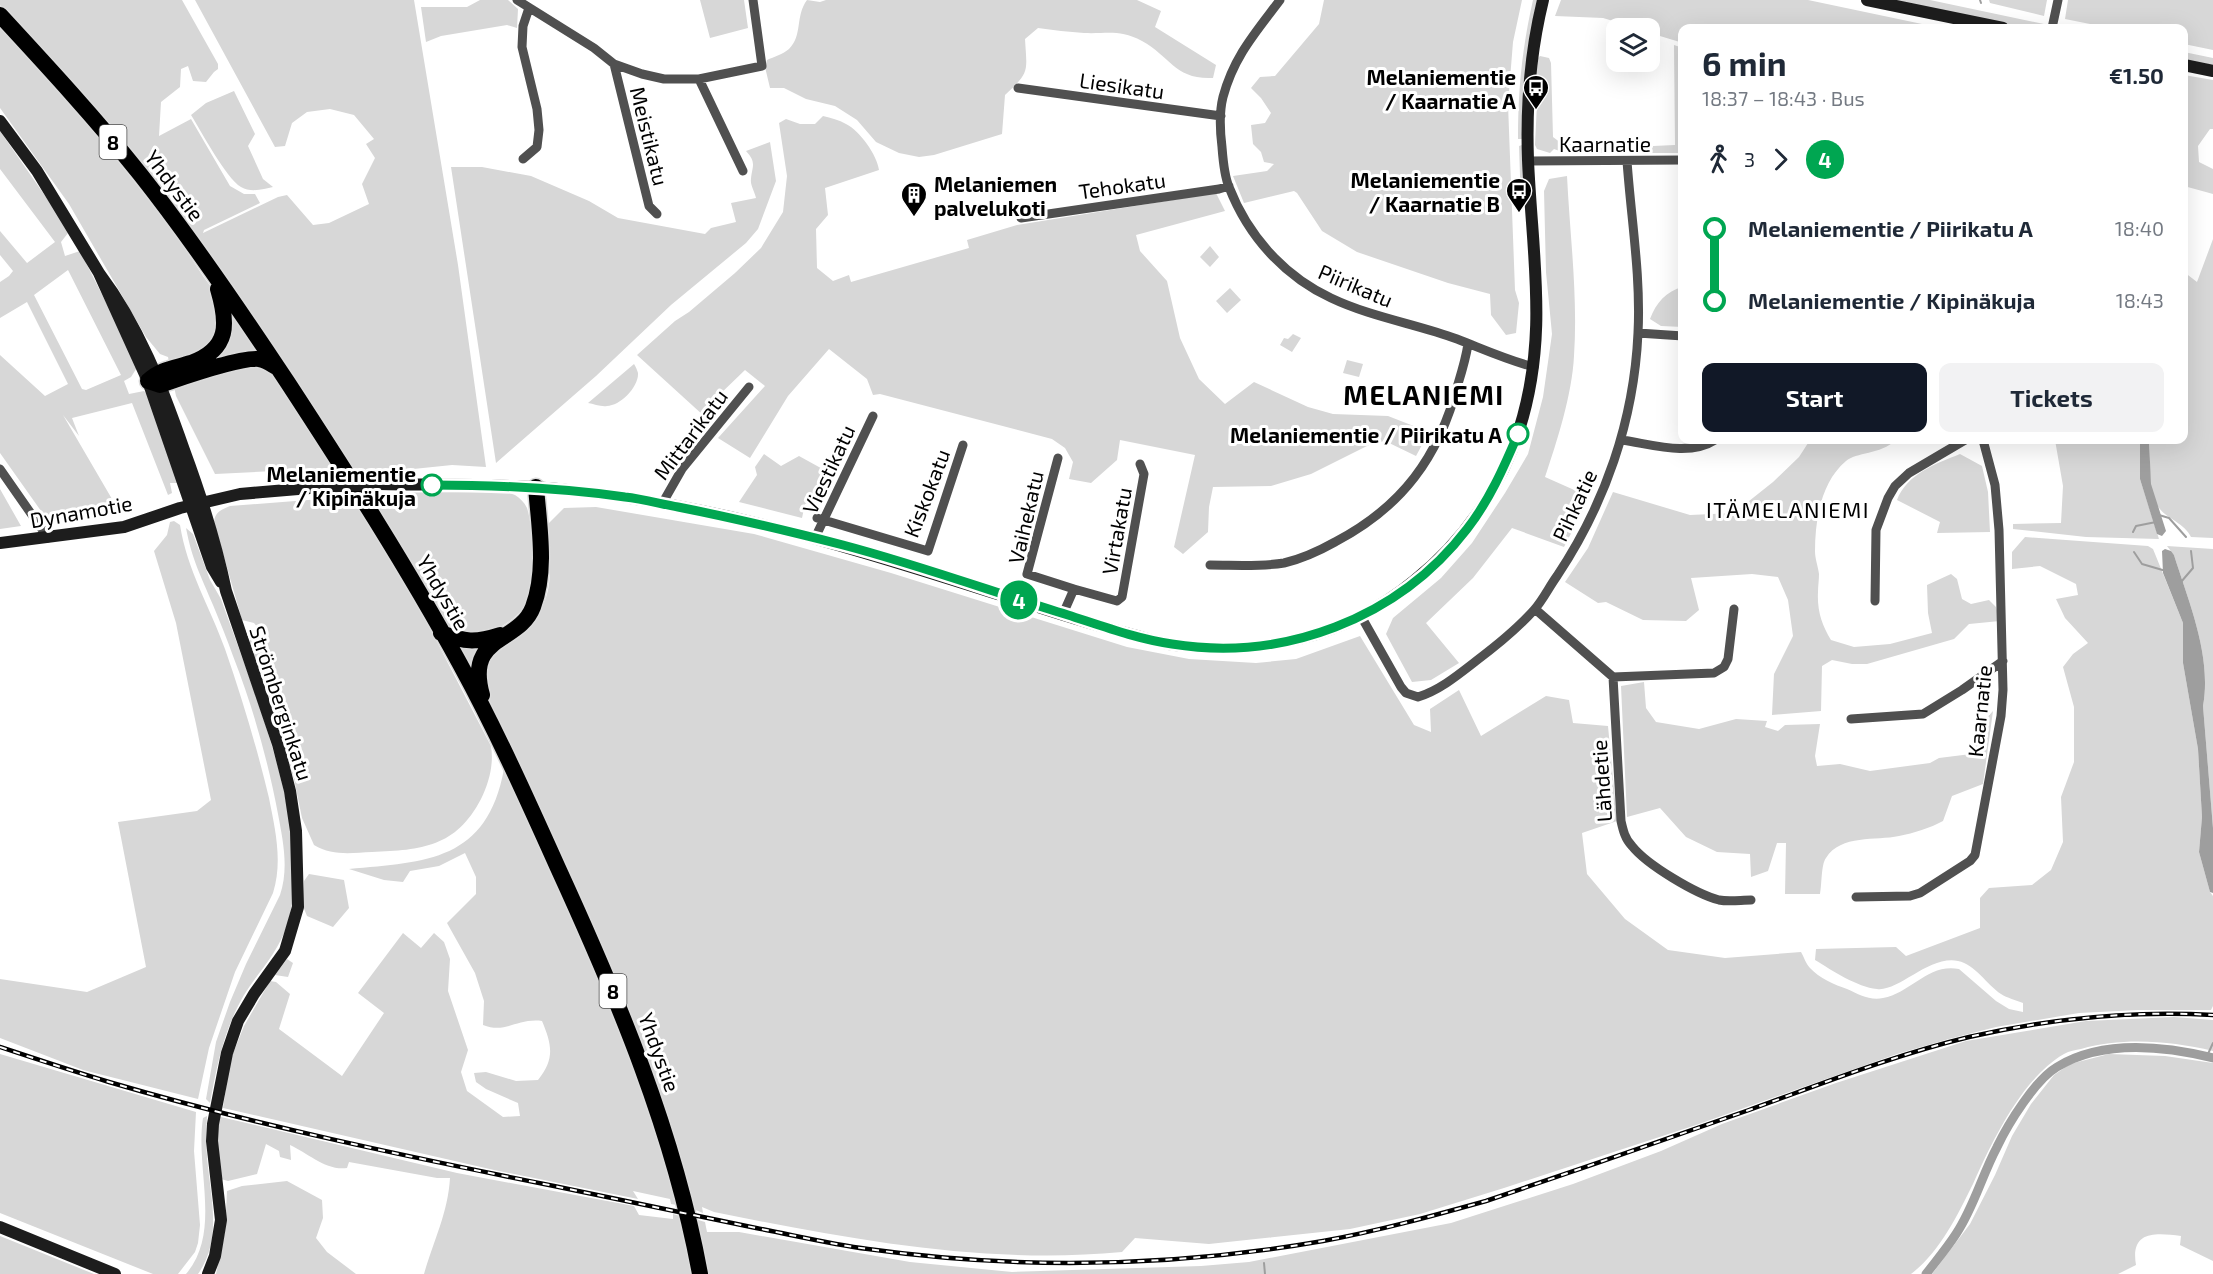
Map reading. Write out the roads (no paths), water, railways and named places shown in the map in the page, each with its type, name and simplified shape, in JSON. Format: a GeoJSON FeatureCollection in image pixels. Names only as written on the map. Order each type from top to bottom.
{"type":"FeatureCollection","features":[{"type":"Feature","properties":{"kind":"highway","name":"Yhdystie"},"geometry":{"type":"LineString","coordinates":[[0,15],[81,104],[141,175],[215,276],[348,475],[459,662],[604,967],[633,1041],[677,1176],[700,1274]]}},
{"type":"Feature","properties":{"kind":"highway"},"geometry":{"type":"LineString","coordinates":[[154,380],[214,350],[220,342],[225,320],[215,276]]}},
{"type":"Feature","properties":{"kind":"highway"},"geometry":{"type":"LineString","coordinates":[[154,380],[257,359],[265,360],[277,367]]}},
{"type":"Feature","properties":{"kind":"highway"},"geometry":{"type":"LineString","coordinates":[[489,721],[479,684],[478,671],[485,651],[518,626],[532,609],[539,586],[541,558],[536,488]]}},
{"type":"Feature","properties":{"kind":"highway"},"geometry":{"type":"LineString","coordinates":[[441,633],[463,642],[482,641],[506,633]]}},
{"type":"Feature","properties":{"kind":"main road","name":"Dynamotie"},"geometry":{"type":"LineString","coordinates":[[0,543],[124,527],[197,503],[267,490],[380,484],[536,488],[628,497],[737,519],[815,538],[1063,614],[1172,644],[1231,649],[1291,642],[1319,634],[1361,616],[1401,592],[1429,570],[1473,520],[1491,491],[1518,434],[1534,367],[1537,340],[1528,161],[1532,47],[1543,0]]}},
{"type":"Feature","properties":{"kind":"main road"},"geometry":{"type":"LineString","coordinates":[[1867,0],[1984,24]]}},
{"type":"Feature","properties":{"kind":"main road"},"geometry":{"type":"LineString","coordinates":[[2188,66],[2213,71]]}},
{"type":"Feature","properties":{"kind":"main road","name":"Strömberginkatu"},"geometry":{"type":"LineString","coordinates":[[0,122],[37,171],[133,324],[197,503],[212,567],[226,591],[278,744],[290,791],[296,831],[298,908],[294,928],[285,951],[238,1021],[226,1053],[212,1141],[221,1220],[215,1256],[208,1274]]}},
{"type":"Feature","properties":{"kind":"main road"},"geometry":{"type":"LineString","coordinates":[[0,1227],[115,1274]]}},
{"type":"Feature","properties":{"kind":"street"},"geometry":{"type":"LineString","coordinates":[[518,0],[594,48],[614,64],[664,79],[699,79],[762,66],[753,0]]}},
{"type":"Feature","properties":{"kind":"street","name":"Piirikatu"},"geometry":{"type":"LineString","coordinates":[[1281,0],[1244,46],[1231,72],[1222,99],[1222,149],[1228,186],[1247,223],[1280,265],[1297,278],[1349,306],[1468,344],[1513,362],[1534,367]]}},
{"type":"Feature","properties":{"kind":"street"},"geometry":{"type":"LineString","coordinates":[[2053,24],[2058,0]]}},
{"type":"Feature","properties":{"kind":"street"},"geometry":{"type":"LineString","coordinates":[[523,159],[537,147],[539,130],[537,106],[522,47],[523,26],[529,8]]}},
{"type":"Feature","properties":{"kind":"street","name":"Meistikatu"},"geometry":{"type":"LineString","coordinates":[[614,64],[649,206],[657,214]]}},
{"type":"Feature","properties":{"kind":"street"},"geometry":{"type":"LineString","coordinates":[[699,79],[743,171]]}},
{"type":"Feature","properties":{"kind":"street","name":"Liesikatu"},"geometry":{"type":"LineString","coordinates":[[1018,88],[1221,116]]}},
{"type":"Feature","properties":{"kind":"street","name":"Kaarnatie"},"geometry":{"type":"LineString","coordinates":[[1528,161],[1678,160]]}},
{"type":"Feature","properties":{"kind":"street","name":"Pihkatie"},"geometry":{"type":"LineString","coordinates":[[1361,616],[1401,687],[1406,693],[1418,697],[1461,673],[1494,647],[1535,609],[1582,534],[1602,492],[1622,440],[1634,375],[1638,333],[1637,283],[1627,161]]}},
{"type":"Feature","properties":{"kind":"street","name":"Tehokatu"},"geometry":{"type":"LineString","coordinates":[[1021,218],[1228,186]]}},
{"type":"Feature","properties":{"kind":"street"},"geometry":{"type":"LineString","coordinates":[[1638,333],[1678,335]]}},
{"type":"Feature","properties":{"kind":"street"},"geometry":{"type":"LineString","coordinates":[[1210,565],[1262,565],[1285,562],[1320,550],[1355,532],[1391,504],[1418,473],[1438,443],[1452,408],[1468,344]]}},
{"type":"Feature","properties":{"kind":"street","name":"Mittarikatu"},"geometry":{"type":"LineString","coordinates":[[662,504],[682,469],[749,387]]}},
{"type":"Feature","properties":{"kind":"street","name":"Viestikatu"},"geometry":{"type":"LineString","coordinates":[[815,538],[820,519],[873,416]]}},
{"type":"Feature","properties":{"kind":"street"},"geometry":{"type":"LineString","coordinates":[[1622,440],[1684,448],[1698,448],[1706,444]]}},
{"type":"Feature","properties":{"kind":"street","name":"Kiskokatu"},"geometry":{"type":"LineString","coordinates":[[820,519],[928,551],[963,444]]}},
{"type":"Feature","properties":{"kind":"street"},"geometry":{"type":"LineString","coordinates":[[1875,601],[1876,530],[1888,498],[1895,486],[1909,473],[1958,444]]}},
{"type":"Feature","properties":{"kind":"street","name":"Kaarnatie"},"geometry":{"type":"LineString","coordinates":[[1856,897],[1910,896],[1920,893],[1970,861],[1975,855],[2001,716],[2003,661],[1999,530],[1995,485],[1984,444]]}},
{"type":"Feature","properties":{"kind":"street","name":"Vaihekatu"},"geometry":{"type":"LineString","coordinates":[[1058,458],[1027,574],[1074,589]]}},
{"type":"Feature","properties":{"kind":"street","name":"Virtakatu"},"geometry":{"type":"LineString","coordinates":[[1063,614],[1074,589],[1117,601],[1122,597],[1144,474],[1140,464]]}},
{"type":"Feature","properties":{"kind":"street"},"geometry":{"type":"LineString","coordinates":[[0,470],[48,538]]}},
{"type":"Feature","properties":{"kind":"street"},"geometry":{"type":"LineString","coordinates":[[1535,609],[1613,677],[1714,673],[1724,667],[1728,660],[1734,609]]}},
{"type":"Feature","properties":{"kind":"street"},"geometry":{"type":"LineString","coordinates":[[1851,719],[1923,714],[2003,661]]}},
{"type":"Feature","properties":{"kind":"street","name":"Lähdetie"},"geometry":{"type":"LineString","coordinates":[[1613,677],[1621,821],[1623,833],[1630,845],[1645,860],[1704,895],[1722,901],[1751,900]]}},
{"type":"Feature","properties":{"kind":"waterway"},"geometry":{"type":"LineString","coordinates":[[2159,515],[2169,518],[2186,537]]}},
{"type":"Feature","properties":{"kind":"waterway"},"geometry":{"type":"LineString","coordinates":[[2133,532],[2136,526],[2156,522]]}},
{"type":"Feature","properties":{"kind":"waterway"},"geometry":{"type":"LineString","coordinates":[[2181,582],[2193,568],[2191,551]]}},
{"type":"Feature","properties":{"kind":"waterway"},"geometry":{"type":"LineString","coordinates":[[2134,552],[2142,564],[2166,571]]}},
{"type":"Feature","properties":{"kind":"waterway"},"geometry":{"type":"LineString","coordinates":[[2207,1056],[2213,1043]]}},
{"type":"Feature","properties":{"kind":"waterway"},"geometry":{"type":"LineString","coordinates":[[1926,1274],[1962,1224],[2008,1127],[2031,1092],[2049,1073],[2075,1058],[2114,1049],[2154,1048],[2213,1058]]}},
{"type":"Feature","properties":{"kind":"waterway"},"geometry":{"type":"LineString","coordinates":[[1264,1263],[1265,1274]]}},
{"type":"Feature","properties":{"kind":"railway"},"geometry":{"type":"LineString","coordinates":[[0,1047],[164,1098],[330,1139],[826,1242],[925,1256],[1039,1263],[1096,1263],[1267,1250],[1344,1237],[1405,1223],[1486,1201],[1716,1122],[1858,1070],[1969,1037],[2029,1025],[2090,1017],[2152,1014],[2213,1015]]}},
{"type":"Feature","properties":{"kind":"place","name":"Melaniementie / Kaarnatie A"},"geometry":{"type":"Point","coordinates":[1536,111]}},
{"type":"Feature","properties":{"kind":"place","name":"Melaniementie / Kaarnatie B"},"geometry":{"type":"Point","coordinates":[1519,214]}},
{"type":"Feature","properties":{"kind":"place","name":"Melaniemen palvelukoti"},"geometry":{"type":"Point","coordinates":[914,218]}},
{"type":"Feature","properties":{"kind":"place","name":"Melaniementie / Piirikatu A"},"geometry":{"type":"Point","coordinates":[1518,434]}},
{"type":"Feature","properties":{"kind":"place","name":"Melaniementie / Kipinäkuja"},"geometry":{"type":"Point","coordinates":[432,485]}},
{"type":"Feature","properties":{"kind":"district","name":"MELANIEMI"},"geometry":{"type":"Point","coordinates":[1424,394]}},
{"type":"Feature","properties":{"kind":"district","name":"ITÄMELANIEMI"},"geometry":{"type":"Point","coordinates":[1788,509]}}]}
